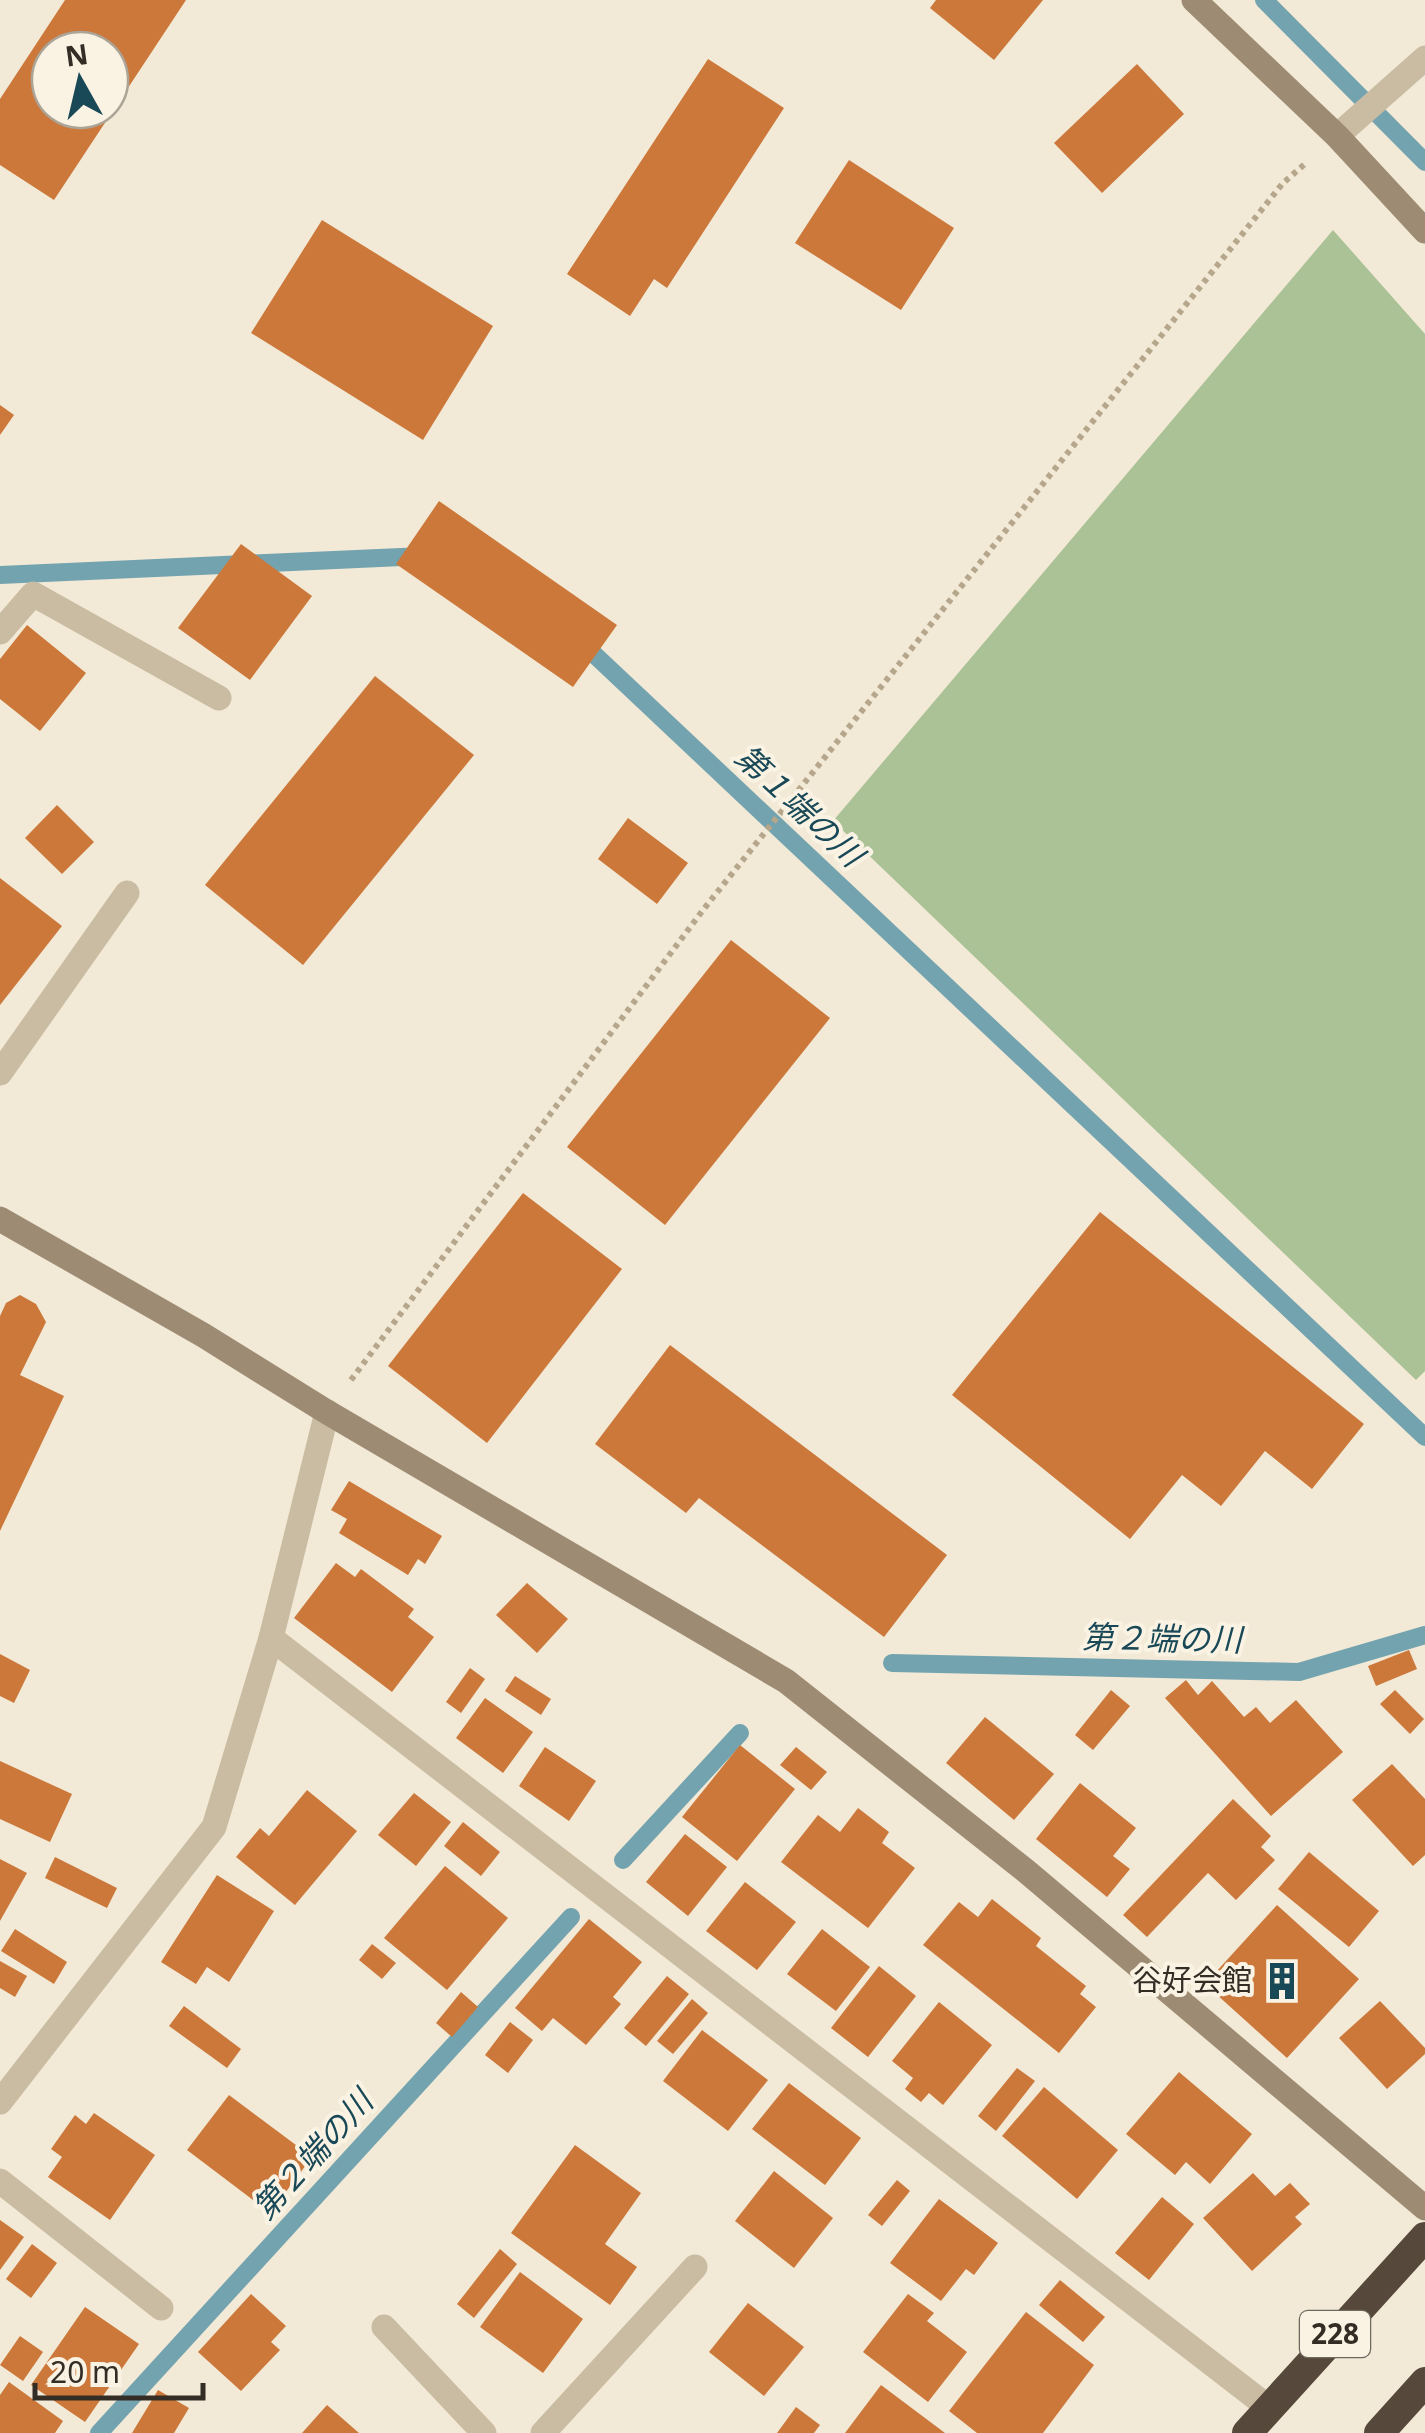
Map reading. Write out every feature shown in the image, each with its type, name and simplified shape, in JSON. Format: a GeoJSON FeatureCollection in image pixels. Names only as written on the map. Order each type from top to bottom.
{"type":"FeatureCollection","features":[{"type":"Feature","properties":{"kind":"highway","name":"228"},"geometry":{"type":"LineString","coordinates":[[1247,2433],[1425,2237]]}},
{"type":"Feature","properties":{"kind":"highway"},"geometry":{"type":"LineString","coordinates":[[1379,2433],[1425,2382]]}},
{"type":"Feature","properties":{"kind":"street"},"geometry":{"type":"LineString","coordinates":[[1194,0],[1337,136],[1425,230]]}},
{"type":"Feature","properties":{"kind":"street"},"geometry":{"type":"LineString","coordinates":[[1337,136],[1425,58]]}},
{"type":"Feature","properties":{"kind":"street"},"geometry":{"type":"LineString","coordinates":[[0,632],[33,594],[219,698]]}},
{"type":"Feature","properties":{"kind":"street"},"geometry":{"type":"LineString","coordinates":[[0,1072],[127,892]]}},
{"type":"Feature","properties":{"kind":"street"},"geometry":{"type":"LineString","coordinates":[[0,1219],[786,1681],[1026,1872],[1425,2208]]}},
{"type":"Feature","properties":{"kind":"street"},"geometry":{"type":"LineString","coordinates":[[0,2102],[214,1828],[271,1638],[327,1412]]}},
{"type":"Feature","properties":{"kind":"street"},"geometry":{"type":"LineString","coordinates":[[271,1638],[1268,2407]]}},
{"type":"Feature","properties":{"kind":"street"},"geometry":{"type":"LineString","coordinates":[[0,2181],[161,2308]]}},
{"type":"Feature","properties":{"kind":"street"},"geometry":{"type":"LineString","coordinates":[[543,2433],[695,2267]]}},
{"type":"Feature","properties":{"kind":"street"},"geometry":{"type":"LineString","coordinates":[[384,2327],[484,2433]]}},
{"type":"Feature","properties":{"kind":"path"},"geometry":{"type":"LineString","coordinates":[[327,1412],[727,880],[1283,183],[1337,136]]}},
{"type":"Feature","properties":{"kind":"green space"},"geometry":{"type":"Polygon","coordinates":[[[1333,230],[1425,334],[1425,1371],[1416,1380],[833,821],[1333,230]]]}},
{"type":"Feature","properties":{"kind":"building"},"geometry":{"type":"Polygon","coordinates":[[[65,0],[186,0],[130,85],[130,30],[45,30],[65,0]]]}},
{"type":"Feature","properties":{"kind":"building"},"geometry":{"type":"Polygon","coordinates":[[[936,0],[1043,0],[994,60],[930,8],[936,0]]]}},
{"type":"Feature","properties":{"kind":"building"},"geometry":{"type":"Polygon","coordinates":[[[30,53],[30,130],[100,130],[54,200],[0,165],[0,99],[30,53]]]}},
{"type":"Feature","properties":{"kind":"building"},"geometry":{"type":"Polygon","coordinates":[[[708,59],[784,108],[667,288],[654,279],[630,316],[567,274],[708,59]]]}},
{"type":"Feature","properties":{"kind":"building"},"geometry":{"type":"Polygon","coordinates":[[[1137,64],[1184,114],[1102,193],[1054,143],[1137,64]]]}},
{"type":"Feature","properties":{"kind":"building"},"geometry":{"type":"Polygon","coordinates":[[[849,160],[954,228],[901,310],[795,243],[849,160]]]}},
{"type":"Feature","properties":{"kind":"building"},"geometry":{"type":"Polygon","coordinates":[[[322,220],[493,326],[423,440],[251,333],[322,220]]]}},
{"type":"Feature","properties":{"kind":"building"},"geometry":{"type":"Polygon","coordinates":[[[0,405],[14,415],[0,435],[0,405]]]}},
{"type":"Feature","properties":{"kind":"building"},"geometry":{"type":"Polygon","coordinates":[[[439,501],[617,625],[573,687],[396,564],[439,501]]]}},
{"type":"Feature","properties":{"kind":"building"},"geometry":{"type":"Polygon","coordinates":[[[241,544],[312,596],[250,680],[178,628],[241,544]]]}},
{"type":"Feature","properties":{"kind":"building"},"geometry":{"type":"Polygon","coordinates":[[[27,625],[86,673],[40,731],[0,699],[0,659],[27,625]]]}},
{"type":"Feature","properties":{"kind":"building"},"geometry":{"type":"Polygon","coordinates":[[[375,676],[474,755],[303,965],[205,885],[375,676]]]}},
{"type":"Feature","properties":{"kind":"building"},"geometry":{"type":"Polygon","coordinates":[[[57,805],[94,842],[62,874],[25,838],[57,805]]]}},
{"type":"Feature","properties":{"kind":"building"},"geometry":{"type":"Polygon","coordinates":[[[628,818],[688,863],[657,904],[598,859],[628,818]]]}},
{"type":"Feature","properties":{"kind":"building"},"geometry":{"type":"Polygon","coordinates":[[[0,878],[62,926],[0,1005],[0,878]]]}},
{"type":"Feature","properties":{"kind":"building"},"geometry":{"type":"Polygon","coordinates":[[[731,940],[830,1018],[665,1225],[567,1147],[731,940]]]}},
{"type":"Feature","properties":{"kind":"building"},"geometry":{"type":"Polygon","coordinates":[[[523,1193],[622,1269],[487,1443],[388,1366],[523,1193]]]}},
{"type":"Feature","properties":{"kind":"building"},"geometry":{"type":"Polygon","coordinates":[[[1100,1212],[1364,1424],[1312,1489],[1265,1451],[1221,1506],[1182,1475],[1130,1539],[952,1395],[1100,1212]]]}},
{"type":"Feature","properties":{"kind":"building"},"geometry":{"type":"Polygon","coordinates":[[[20,1295],[36,1304],[46,1322],[20,1375],[64,1396],[0,1531],[0,1316],[6,1303],[20,1295]]]}},
{"type":"Feature","properties":{"kind":"building"},"geometry":{"type":"Polygon","coordinates":[[[670,1345],[947,1555],[884,1637],[699,1498],[686,1513],[595,1444],[670,1345]]]}},
{"type":"Feature","properties":{"kind":"building"},"geometry":{"type":"Polygon","coordinates":[[[349,1481],[442,1536],[425,1564],[418,1559],[408,1575],[339,1533],[347,1519],[331,1510],[349,1481]]]}},
{"type":"Feature","properties":{"kind":"building"},"geometry":{"type":"Polygon","coordinates":[[[336,1563],[355,1577],[361,1569],[414,1609],[408,1617],[434,1637],[392,1692],[294,1618],[336,1563]]]}},
{"type":"Feature","properties":{"kind":"building"},"geometry":{"type":"Polygon","coordinates":[[[527,1583],[568,1619],[537,1653],[496,1615],[527,1583]]]}},
{"type":"Feature","properties":{"kind":"building"},"geometry":{"type":"Polygon","coordinates":[[[1409,1650],[1417,1669],[1376,1686],[1368,1666],[1409,1650]]]}},
{"type":"Feature","properties":{"kind":"building"},"geometry":{"type":"Polygon","coordinates":[[[0,1654],[30,1670],[14,1703],[0,1696],[0,1654]]]}},
{"type":"Feature","properties":{"kind":"building"},"geometry":{"type":"Polygon","coordinates":[[[470,1668],[485,1679],[461,1713],[446,1702],[470,1668]]]}},
{"type":"Feature","properties":{"kind":"building"},"geometry":{"type":"Polygon","coordinates":[[[515,1676],[551,1699],[541,1715],[505,1691],[515,1676]]]}},
{"type":"Feature","properties":{"kind":"building"},"geometry":{"type":"Polygon","coordinates":[[[1186,1680],[1198,1695],[1212,1681],[1244,1717],[1256,1707],[1270,1723],[1296,1700],[1343,1752],[1271,1816],[1165,1698],[1186,1680]]]}},
{"type":"Feature","properties":{"kind":"building"},"geometry":{"type":"Polygon","coordinates":[[[1111,1690],[1130,1706],[1093,1750],[1075,1735],[1111,1690]]]}},
{"type":"Feature","properties":{"kind":"building"},"geometry":{"type":"Polygon","coordinates":[[[1395,1690],[1424,1719],[1410,1734],[1380,1704],[1395,1690]]]}},
{"type":"Feature","properties":{"kind":"building"},"geometry":{"type":"Polygon","coordinates":[[[485,1698],[533,1732],[503,1773],[456,1738],[485,1698]]]}},
{"type":"Feature","properties":{"kind":"building"},"geometry":{"type":"Polygon","coordinates":[[[985,1717],[1054,1774],[1014,1820],[946,1763],[985,1717]]]}},
{"type":"Feature","properties":{"kind":"building"},"geometry":{"type":"Polygon","coordinates":[[[740,1745],[795,1789],[737,1861],[682,1817],[740,1745]]]}},
{"type":"Feature","properties":{"kind":"building"},"geometry":{"type":"Polygon","coordinates":[[[545,1747],[596,1781],[569,1821],[519,1786],[545,1747]]]}},
{"type":"Feature","properties":{"kind":"building"},"geometry":{"type":"Polygon","coordinates":[[[796,1747],[827,1772],[811,1790],[780,1765],[796,1747]]]}},
{"type":"Feature","properties":{"kind":"building"},"geometry":{"type":"Polygon","coordinates":[[[0,1761],[72,1794],[50,1842],[0,1819],[0,1761]]]}},
{"type":"Feature","properties":{"kind":"building"},"geometry":{"type":"Polygon","coordinates":[[[1392,1764],[1425,1799],[1425,1855],[1413,1866],[1352,1800],[1392,1764]]]}},
{"type":"Feature","properties":{"kind":"building"},"geometry":{"type":"Polygon","coordinates":[[[1080,1783],[1136,1828],[1113,1856],[1130,1869],[1107,1897],[1036,1839],[1080,1783]]]}},
{"type":"Feature","properties":{"kind":"building"},"geometry":{"type":"Polygon","coordinates":[[[307,1790],[357,1831],[295,1905],[236,1857],[260,1828],[269,1836],[307,1790]]]}},
{"type":"Feature","properties":{"kind":"building"},"geometry":{"type":"Polygon","coordinates":[[[414,1793],[451,1822],[416,1866],[378,1835],[414,1793]]]}},
{"type":"Feature","properties":{"kind":"building"},"geometry":{"type":"Polygon","coordinates":[[[1233,1799],[1271,1836],[1261,1847],[1275,1860],[1236,1900],[1208,1873],[1147,1937],[1123,1915],[1233,1799]]]}},
{"type":"Feature","properties":{"kind":"building"},"geometry":{"type":"Polygon","coordinates":[[[858,1808],[889,1832],[882,1843],[915,1868],[868,1928],[781,1862],[818,1815],[840,1832],[858,1808]]]}},
{"type":"Feature","properties":{"kind":"building"},"geometry":{"type":"Polygon","coordinates":[[[463,1822],[500,1852],[481,1876],[444,1846],[463,1822]]]}},
{"type":"Feature","properties":{"kind":"building"},"geometry":{"type":"Polygon","coordinates":[[[685,1834],[727,1867],[688,1916],[646,1882],[685,1834]]]}},
{"type":"Feature","properties":{"kind":"building"},"geometry":{"type":"Polygon","coordinates":[[[1309,1852],[1379,1911],[1349,1947],[1278,1889],[1309,1852]]]}},
{"type":"Feature","properties":{"kind":"building"},"geometry":{"type":"Polygon","coordinates":[[[55,1857],[117,1888],[107,1908],[45,1878],[55,1857]]]}},
{"type":"Feature","properties":{"kind":"building"},"geometry":{"type":"Polygon","coordinates":[[[0,1859],[27,1873],[0,1921],[0,1859]]]}},
{"type":"Feature","properties":{"kind":"building"},"geometry":{"type":"Polygon","coordinates":[[[445,1866],[508,1918],[447,1990],[384,1938],[445,1866]]]}},
{"type":"Feature","properties":{"kind":"building"},"geometry":{"type":"Polygon","coordinates":[[[217,1875],[274,1911],[229,1982],[207,1967],[196,1984],[161,1962],[217,1875]]]}},
{"type":"Feature","properties":{"kind":"building"},"geometry":{"type":"Polygon","coordinates":[[[745,1882],[796,1922],[757,1970],[706,1931],[745,1882]]]}},
{"type":"Feature","properties":{"kind":"building"},"geometry":{"type":"Polygon","coordinates":[[[992,1899],[1041,1938],[1036,1946],[1086,1986],[1080,1994],[1096,2007],[1059,2053],[923,1945],[959,1902],[978,1917],[992,1899]]]}},
{"type":"Feature","properties":{"kind":"building","name":"谷好会館"},"geometry":{"type":"Polygon","coordinates":[[[1277,1905],[1359,1979],[1287,2058],[1205,1984],[1277,1905]]]}},
{"type":"Feature","properties":{"kind":"building"},"geometry":{"type":"Polygon","coordinates":[[[589,1919],[642,1962],[613,1997],[621,2004],[586,2045],[553,2018],[542,2031],[515,2008],[589,1919]]]}},
{"type":"Feature","properties":{"kind":"building"},"geometry":{"type":"Polygon","coordinates":[[[15,1929],[67,1962],[54,1984],[1,1951],[15,1929]]]}},
{"type":"Feature","properties":{"kind":"building"},"geometry":{"type":"Polygon","coordinates":[[[822,1929],[870,1967],[836,2011],[787,1974],[822,1929]]]}},
{"type":"Feature","properties":{"kind":"building"},"geometry":{"type":"Polygon","coordinates":[[[372,1944],[396,1963],[382,1979],[359,1960],[372,1944]]]}},
{"type":"Feature","properties":{"kind":"building"},"geometry":{"type":"Polygon","coordinates":[[[0,1961],[27,1976],[15,1997],[0,1988],[0,1961]]]}},
{"type":"Feature","properties":{"kind":"building"},"geometry":{"type":"Polygon","coordinates":[[[879,1966],[916,1996],[868,2057],[831,2028],[879,1966]]]}},
{"type":"Feature","properties":{"kind":"building"},"geometry":{"type":"Polygon","coordinates":[[[667,1976],[689,1994],[646,2046],[624,2028],[667,1976]]]}},
{"type":"Feature","properties":{"kind":"building"},"geometry":{"type":"Polygon","coordinates":[[[461,1992],[478,2007],[452,2037],[436,2023],[461,1992]]]}},
{"type":"Feature","properties":{"kind":"building"},"geometry":{"type":"Polygon","coordinates":[[[692,1999],[708,2013],[673,2054],[657,2041],[692,1999]]]}},
{"type":"Feature","properties":{"kind":"building"},"geometry":{"type":"Polygon","coordinates":[[[1380,2001],[1425,2048],[1425,2054],[1387,2089],[1339,2038],[1380,2001]]]}},
{"type":"Feature","properties":{"kind":"building"},"geometry":{"type":"Polygon","coordinates":[[[939,2002],[992,2045],[943,2105],[929,2093],[921,2102],[905,2089],[913,2078],[892,2061],[939,2002]]]}},
{"type":"Feature","properties":{"kind":"building"},"geometry":{"type":"Polygon","coordinates":[[[184,2006],[241,2049],[227,2068],[169,2026],[184,2006]]]}},
{"type":"Feature","properties":{"kind":"building"},"geometry":{"type":"Polygon","coordinates":[[[510,2022],[533,2040],[508,2073],[485,2055],[510,2022]]]}},
{"type":"Feature","properties":{"kind":"building"},"geometry":{"type":"Polygon","coordinates":[[[702,2030],[768,2080],[728,2131],[663,2081],[702,2030]]]}},
{"type":"Feature","properties":{"kind":"building"},"geometry":{"type":"Polygon","coordinates":[[[1017,2068],[1035,2081],[996,2131],[978,2116],[1017,2068]]]}},
{"type":"Feature","properties":{"kind":"building"},"geometry":{"type":"Polygon","coordinates":[[[1179,2072],[1252,2134],[1210,2184],[1186,2162],[1175,2175],[1126,2134],[1179,2072]]]}},
{"type":"Feature","properties":{"kind":"building"},"geometry":{"type":"Polygon","coordinates":[[[789,2083],[861,2138],[825,2185],[752,2129],[789,2083]]]}},
{"type":"Feature","properties":{"kind":"building"},"geometry":{"type":"Polygon","coordinates":[[[1044,2087],[1118,2150],[1077,2199],[1002,2136],[1044,2087]]]}},
{"type":"Feature","properties":{"kind":"building"},"geometry":{"type":"Polygon","coordinates":[[[229,2095],[312,2157],[270,2213],[187,2150],[229,2095]]]}},
{"type":"Feature","properties":{"kind":"building"},"geometry":{"type":"Polygon","coordinates":[[[94,2113],[155,2155],[110,2220],[48,2177],[62,2157],[51,2149],[75,2115],[86,2124],[94,2113]]]}},
{"type":"Feature","properties":{"kind":"building"},"geometry":{"type":"Polygon","coordinates":[[[575,2145],[641,2193],[605,2244],[637,2267],[610,2305],[511,2233],[575,2145]]]}},
{"type":"Feature","properties":{"kind":"building"},"geometry":{"type":"Polygon","coordinates":[[[774,2171],[833,2218],[794,2268],[735,2221],[774,2171]]]}},
{"type":"Feature","properties":{"kind":"building"},"geometry":{"type":"Polygon","coordinates":[[[1253,2173],[1275,2196],[1290,2183],[1310,2204],[1295,2217],[1302,2224],[1252,2271],[1203,2218],[1253,2173]]]}},
{"type":"Feature","properties":{"kind":"building"},"geometry":{"type":"Polygon","coordinates":[[[897,2180],[910,2191],[882,2226],[868,2215],[897,2180]]]}},
{"type":"Feature","properties":{"kind":"building"},"geometry":{"type":"Polygon","coordinates":[[[1162,2197],[1194,2224],[1149,2280],[1115,2253],[1162,2197]]]}},
{"type":"Feature","properties":{"kind":"building"},"geometry":{"type":"Polygon","coordinates":[[[939,2199],[998,2243],[974,2275],[966,2269],[941,2301],[890,2263],[939,2199]]]}},
{"type":"Feature","properties":{"kind":"building"},"geometry":{"type":"Polygon","coordinates":[[[0,2220],[24,2237],[0,2270],[0,2220]]]}},
{"type":"Feature","properties":{"kind":"building"},"geometry":{"type":"Polygon","coordinates":[[[32,2244],[57,2263],[31,2298],[6,2279],[32,2244]]]}},
{"type":"Feature","properties":{"kind":"building"},"geometry":{"type":"Polygon","coordinates":[[[500,2249],[517,2264],[474,2318],[457,2304],[500,2249]]]}},
{"type":"Feature","properties":{"kind":"building"},"geometry":{"type":"Polygon","coordinates":[[[520,2272],[583,2319],[543,2373],[480,2327],[520,2272]]]}},
{"type":"Feature","properties":{"kind":"building"},"geometry":{"type":"Polygon","coordinates":[[[1060,2280],[1105,2317],[1083,2342],[1039,2305],[1060,2280]]]}},
{"type":"Feature","properties":{"kind":"building"},"geometry":{"type":"Polygon","coordinates":[[[251,2294],[286,2326],[271,2342],[280,2350],[241,2391],[198,2352],[251,2294]]]}},
{"type":"Feature","properties":{"kind":"building"},"geometry":{"type":"Polygon","coordinates":[[[908,2294],[934,2313],[927,2321],[967,2352],[928,2402],[863,2352],[908,2294]]]}},
{"type":"Feature","properties":{"kind":"building"},"geometry":{"type":"Polygon","coordinates":[[[748,2303],[804,2347],[764,2396],[709,2352],[748,2303]]]}},
{"type":"Feature","properties":{"kind":"building"},"geometry":{"type":"Polygon","coordinates":[[[85,2307],[139,2344],[85,2422],[31,2385],[85,2307]]]}},
{"type":"Feature","properties":{"kind":"building"},"geometry":{"type":"Polygon","coordinates":[[[1026,2312],[1094,2365],[1043,2433],[977,2433],[949,2411],[1026,2312]]]}},
{"type":"Feature","properties":{"kind":"building"},"geometry":{"type":"Polygon","coordinates":[[[20,2336],[43,2352],[23,2381],[0,2365],[20,2336]]]}},
{"type":"Feature","properties":{"kind":"building"},"geometry":{"type":"Polygon","coordinates":[[[9,2382],[63,2421],[55,2433],[0,2433],[0,2395],[9,2382]]]}},
{"type":"Feature","properties":{"kind":"building"},"geometry":{"type":"Polygon","coordinates":[[[881,2385],[945,2433],[845,2433],[881,2385]]]}},
{"type":"Feature","properties":{"kind":"building"},"geometry":{"type":"Polygon","coordinates":[[[158,2390],[189,2408],[174,2433],[132,2433],[158,2390]]]}},
{"type":"Feature","properties":{"kind":"building"},"geometry":{"type":"Polygon","coordinates":[[[327,2405],[359,2433],[302,2433],[327,2405]]]}},
{"type":"Feature","properties":{"kind":"building"},"geometry":{"type":"Polygon","coordinates":[[[796,2407],[820,2425],[814,2433],[777,2433],[796,2407]]]}},
{"type":"Feature","properties":{"kind":"waterway"},"geometry":{"type":"LineString","coordinates":[[1264,0],[1425,162]]}},
{"type":"Feature","properties":{"kind":"waterway","name":"第１端の川"},"geometry":{"type":"LineString","coordinates":[[0,575],[424,556]]}},
{"type":"Feature","properties":{"kind":"waterway","name":"第１端の川"},"geometry":{"type":"LineString","coordinates":[[580,641],[1425,1437]]}},
{"type":"Feature","properties":{"kind":"waterway","name":"第２端の川"},"geometry":{"type":"LineString","coordinates":[[892,1663],[1299,1672],[1425,1635]]}},
{"type":"Feature","properties":{"kind":"waterway","name":"第２端の川"},"geometry":{"type":"LineString","coordinates":[[623,1860],[740,1733]]}},
{"type":"Feature","properties":{"kind":"waterway","name":"第２端の川"},"geometry":{"type":"LineString","coordinates":[[99,2433],[571,1917]]}},
{"type":"Feature","properties":{"kind":"place","name":"谷好会館"},"geometry":{"type":"Point","coordinates":[1282,1981]}}]}
